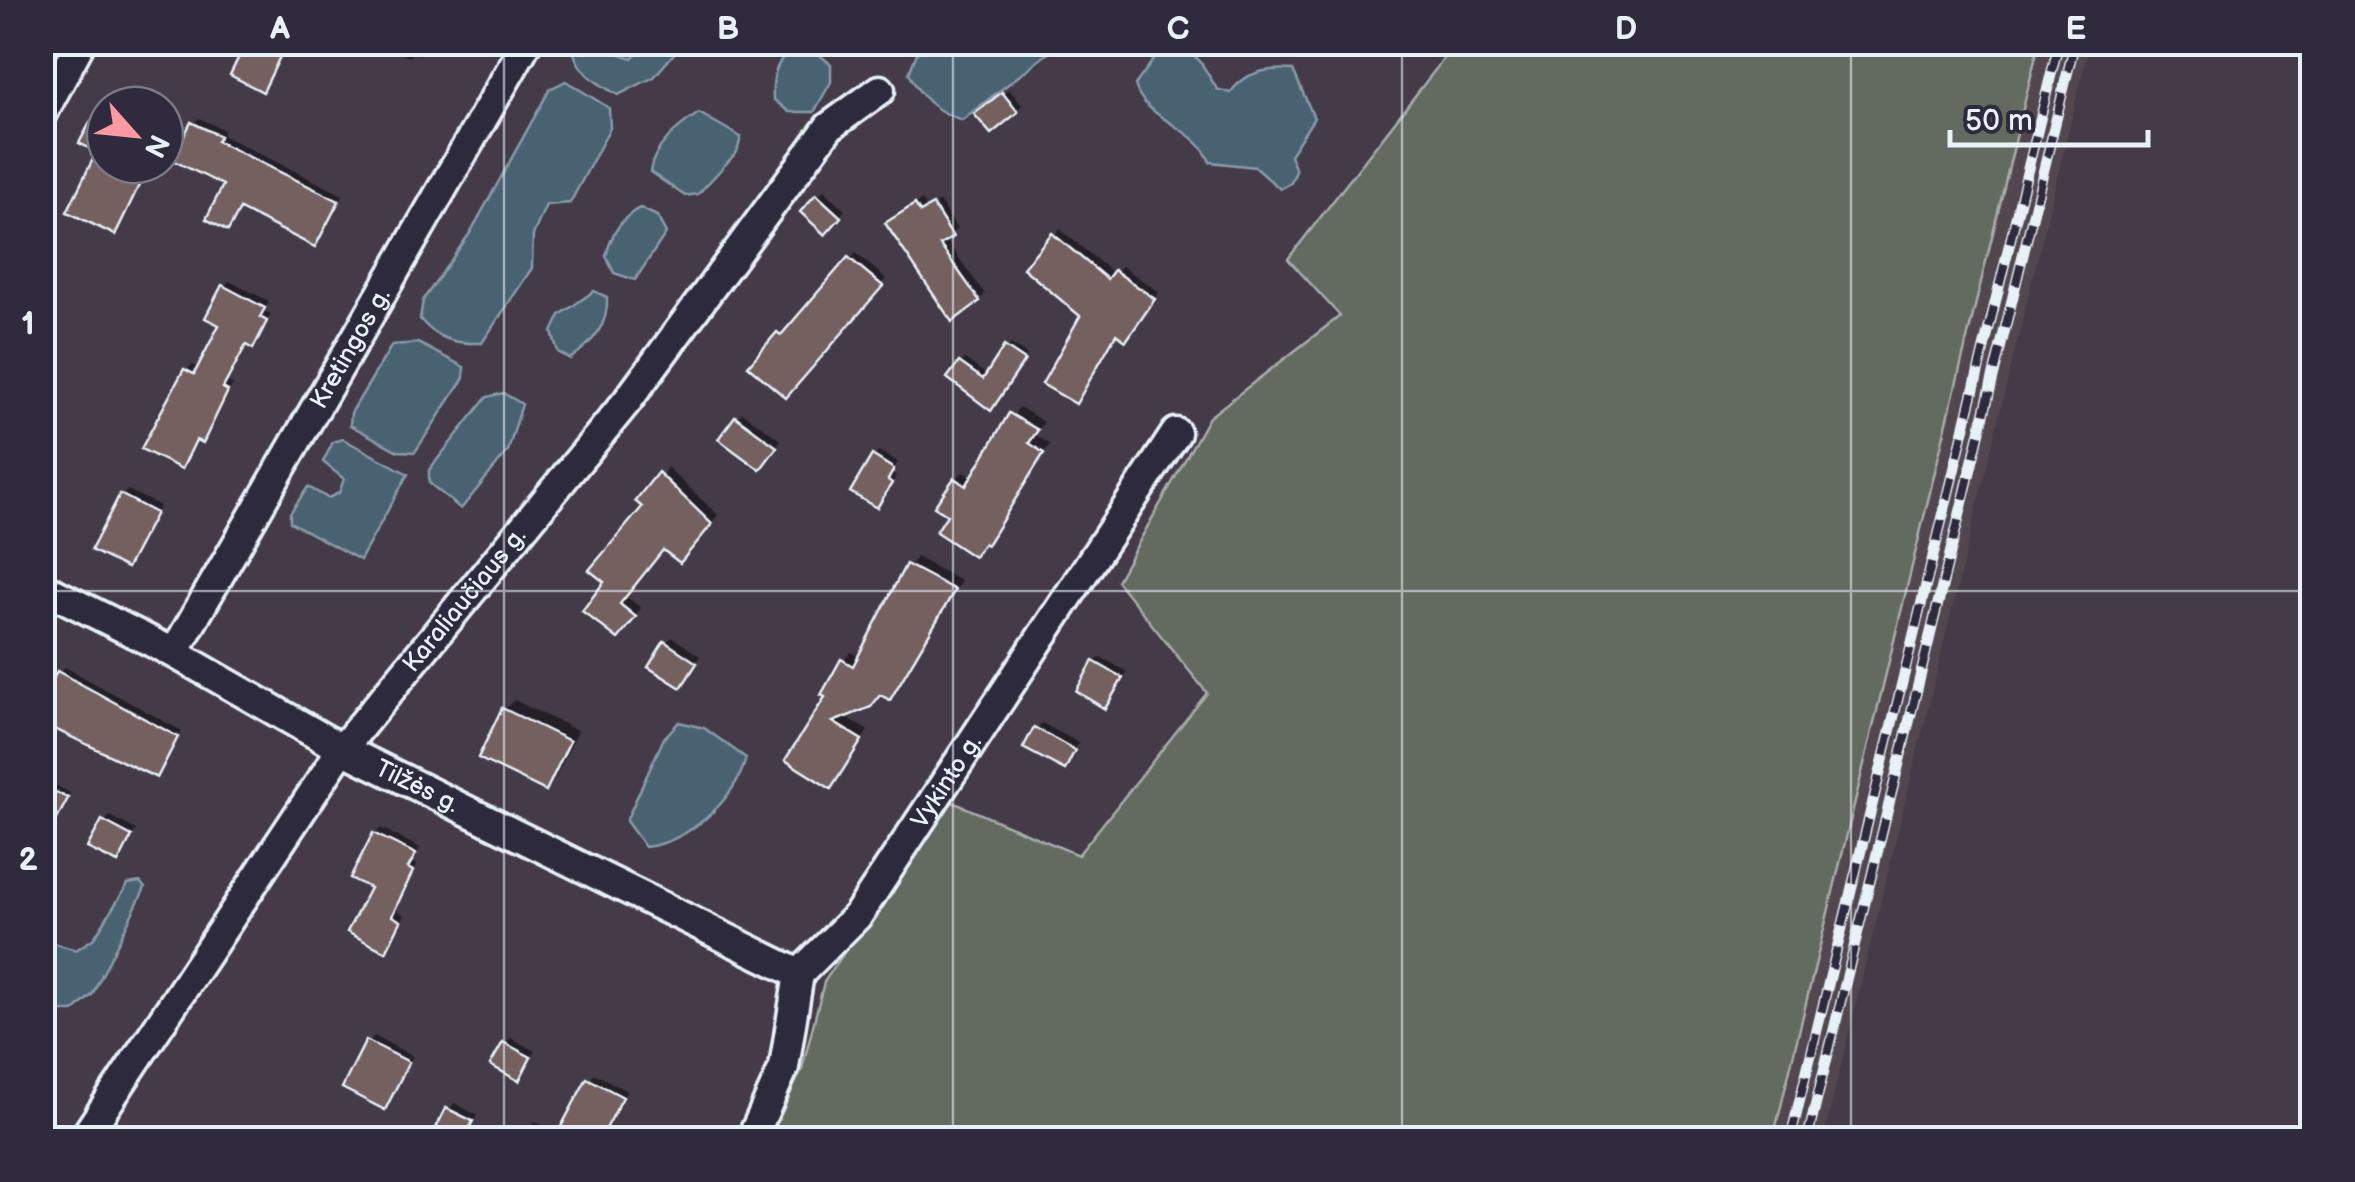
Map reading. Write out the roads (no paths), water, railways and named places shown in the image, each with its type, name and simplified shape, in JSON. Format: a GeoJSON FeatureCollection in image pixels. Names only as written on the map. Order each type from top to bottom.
{"type":"FeatureCollection","features":[{"type":"Feature","properties":{"kind":"street"},"geometry":{"type":"LineString","coordinates":[[42,114],[82,42]]}},
{"type":"Feature","properties":{"kind":"street","name":"Kretingos g."},"geometry":{"type":"LineString","coordinates":[[174,653],[527,42]]}},
{"type":"Feature","properties":{"kind":"street","name":"Karaliaučiaus g."},"geometry":{"type":"LineString","coordinates":[[82,1140],[342,749],[628,400],[829,128],[880,90]]}},
{"type":"Feature","properties":{"kind":"street","name":"Vykinto g."},"geometry":{"type":"LineString","coordinates":[[800,974],[858,915],[1176,433]]}},
{"type":"Feature","properties":{"kind":"street","name":"Tilžės g."},"geometry":{"type":"LineString","coordinates":[[42,587],[174,653],[342,749],[800,974]]}},
{"type":"Feature","properties":{"kind":"street"},"geometry":{"type":"LineString","coordinates":[[751,1140],[784,1067],[800,974]]}},
{"type":"Feature","properties":{"kind":"water"},"geometry":{"type":"Polygon","coordinates":[[[929,42],[1061,43],[962,120],[930,103],[909,73],[917,53],[929,42]]]}},
{"type":"Feature","properties":{"kind":"water"},"geometry":{"type":"Polygon","coordinates":[[[572,43],[609,43],[615,52],[632,58],[647,43],[683,43],[654,77],[618,95],[581,68],[572,43]]]}},
{"type":"Feature","properties":{"kind":"water"},"geometry":{"type":"Polygon","coordinates":[[[795,43],[821,43],[817,53],[831,64],[831,82],[814,112],[789,112],[773,99],[777,68],[795,43]]]}},
{"type":"Feature","properties":{"kind":"water"},"geometry":{"type":"Polygon","coordinates":[[[1179,43],[1200,61],[1217,89],[1230,93],[1258,72],[1293,70],[1314,118],[1290,155],[1296,171],[1291,183],[1280,189],[1255,167],[1210,162],[1193,139],[1140,97],[1135,85],[1159,52],[1179,43]]]}},
{"type":"Feature","properties":{"kind":"water"},"geometry":{"type":"Polygon","coordinates":[[[566,81],[609,108],[610,128],[570,203],[546,205],[533,235],[532,268],[482,343],[440,336],[420,319],[423,300],[470,233],[550,89],[566,81]]]}},
{"type":"Feature","properties":{"kind":"water"},"geometry":{"type":"Polygon","coordinates":[[[699,113],[741,137],[737,152],[698,194],[685,196],[650,172],[661,146],[699,113]]]}},
{"type":"Feature","properties":{"kind":"water"},"geometry":{"type":"Polygon","coordinates":[[[640,208],[657,216],[666,233],[635,280],[614,273],[606,256],[618,228],[640,208]]]}},
{"type":"Feature","properties":{"kind":"water"},"geometry":{"type":"Polygon","coordinates":[[[594,291],[607,297],[605,317],[592,340],[570,359],[558,352],[552,332],[560,315],[594,291]]]}},
{"type":"Feature","properties":{"kind":"water"},"geometry":{"type":"Polygon","coordinates":[[[418,343],[464,367],[464,378],[415,452],[398,451],[350,425],[351,413],[392,345],[418,343]]]}},
{"type":"Feature","properties":{"kind":"water"},"geometry":{"type":"Polygon","coordinates":[[[503,393],[522,404],[508,451],[461,509],[429,483],[429,470],[487,397],[503,393]]]}},
{"type":"Feature","properties":{"kind":"water"},"geometry":{"type":"Polygon","coordinates":[[[343,439],[408,474],[360,560],[290,522],[290,513],[308,487],[328,498],[339,493],[344,479],[323,462],[333,442],[343,439]]]}},
{"type":"Feature","properties":{"kind":"water"},"geometry":{"type":"Polygon","coordinates":[[[679,722],[704,728],[746,758],[732,789],[708,817],[677,837],[645,847],[626,821],[664,738],[679,722]]]}},
{"type":"Feature","properties":{"kind":"water"},"geometry":{"type":"Polygon","coordinates":[[[140,882],[145,888],[92,995],[74,1011],[56,1011],[43,1003],[43,940],[76,950],[94,938],[128,884],[140,882]]]}},
{"type":"Feature","properties":{"kind":"railway"},"geometry":{"type":"LineString","coordinates":[[1790,1140],[2059,42]]}},
{"type":"Feature","properties":{"kind":"railway"},"geometry":{"type":"LineString","coordinates":[[1807,1140],[2075,42]]}}]}
